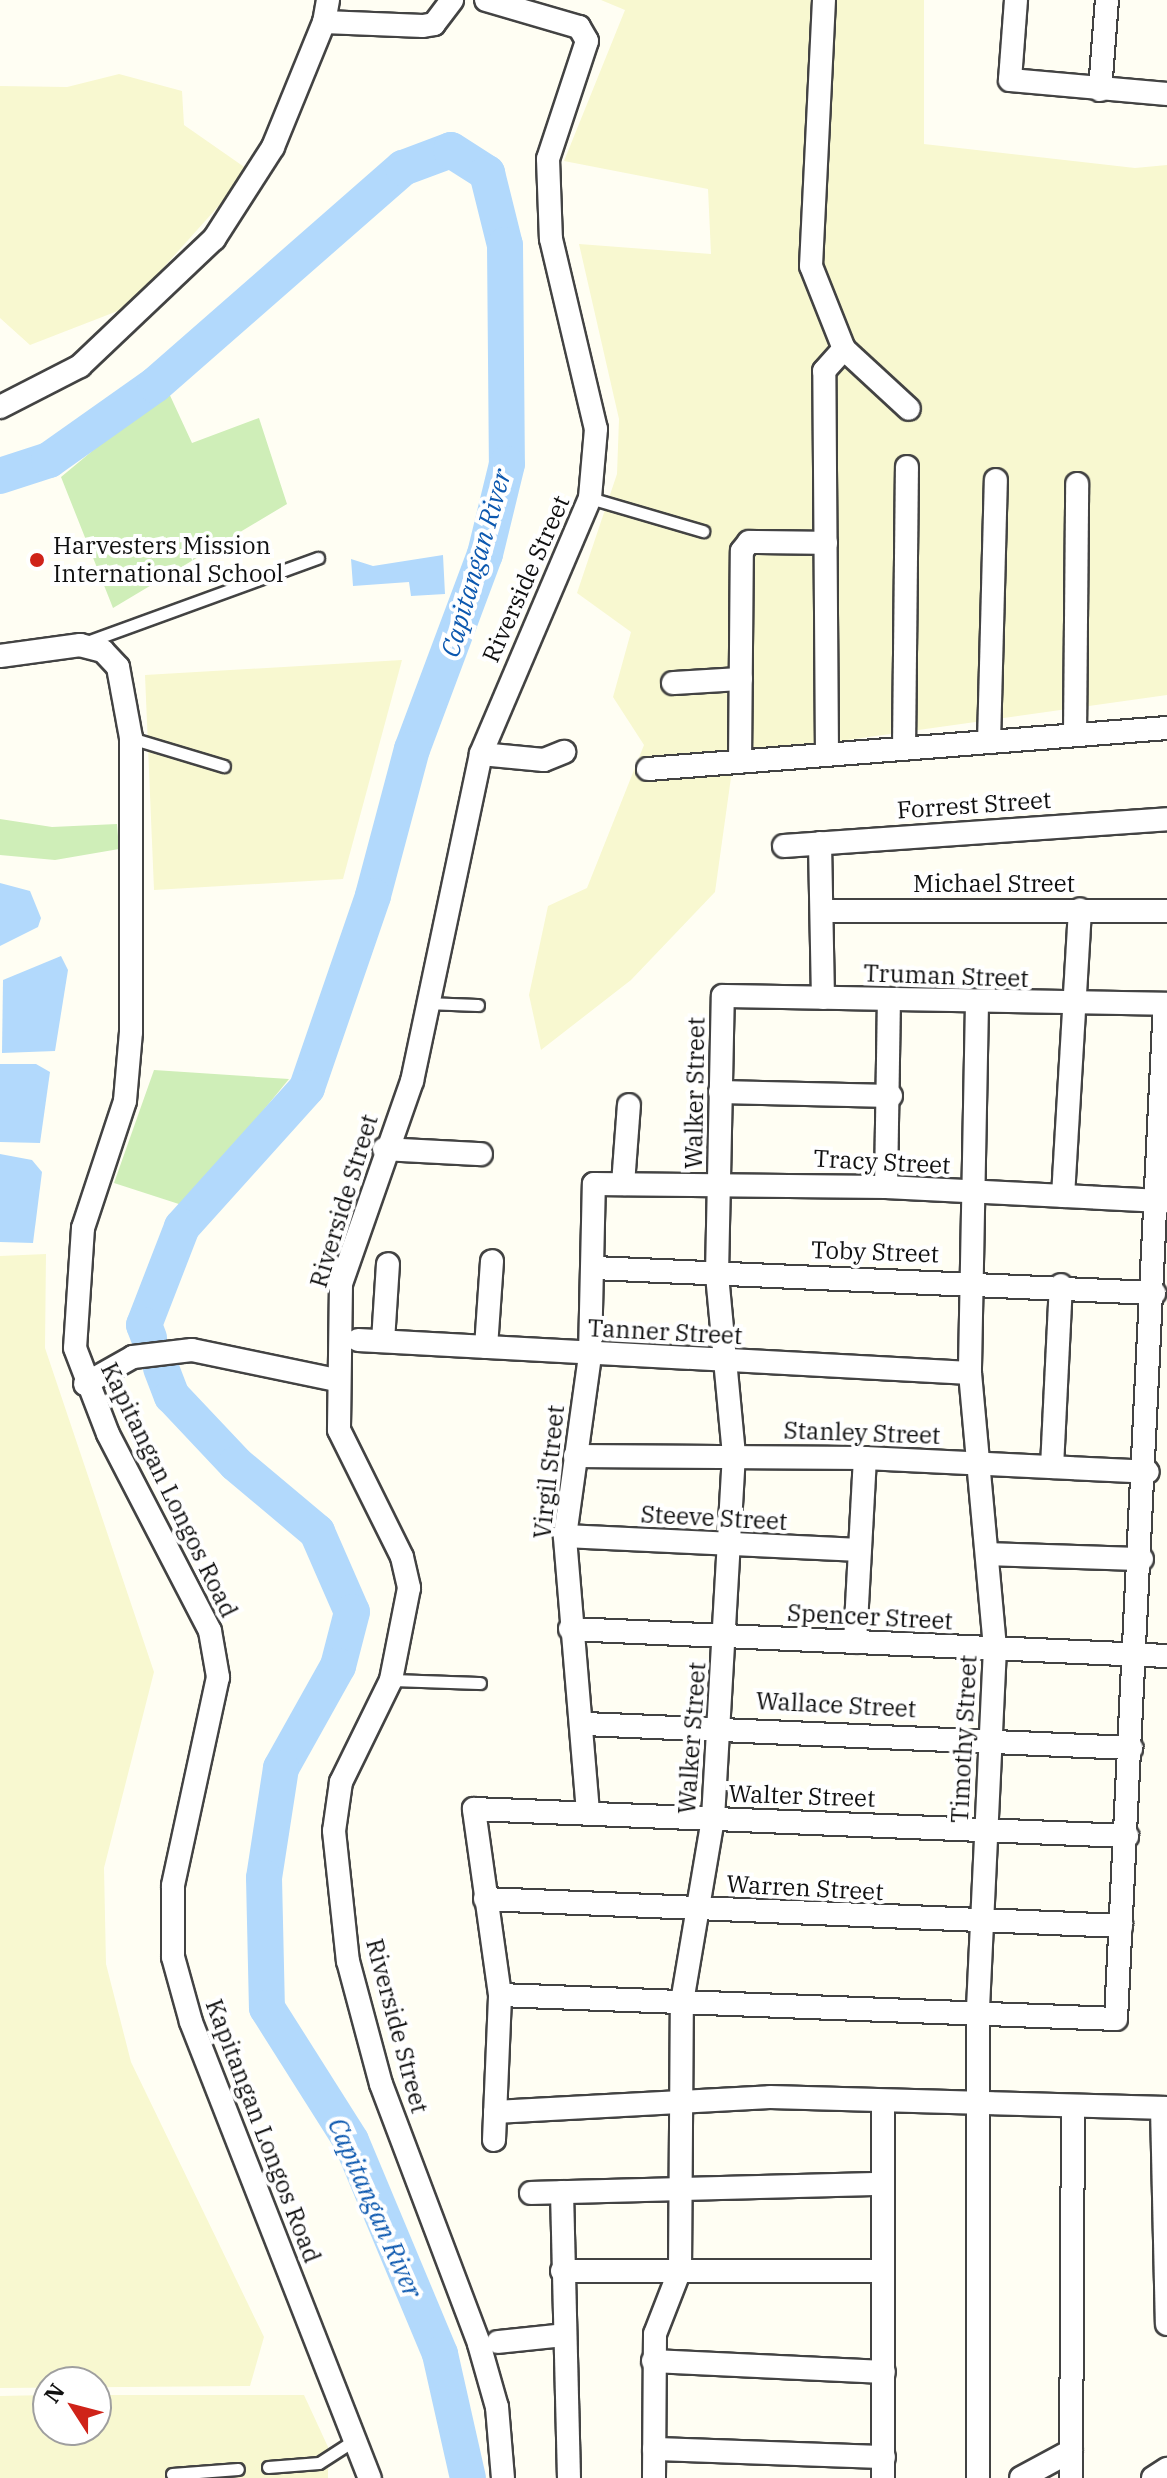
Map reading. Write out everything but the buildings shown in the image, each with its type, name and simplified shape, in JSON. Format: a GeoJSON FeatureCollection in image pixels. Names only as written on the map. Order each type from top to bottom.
{"type":"FeatureCollection","features":[{"type":"Feature","properties":{"kind":"street"},"geometry":{"type":"LineString","coordinates":[[0,407],[80,366],[214,239],[273,147],[326,11],[423,26],[434,24],[452,0]]}},
{"type":"Feature","properties":{"kind":"street","name":"Riverside Street"},"geometry":{"type":"LineString","coordinates":[[486,0],[579,27],[587,41],[548,159],[551,239],[596,429],[590,498],[537,610],[481,754],[425,1003],[412,1081],[384,1149],[341,1284],[335,1380],[339,1430],[402,1557],[409,1588],[391,1680],[341,1782],[334,1831],[348,1961],[381,2084],[479,2344],[497,2407],[503,2478]]}},
{"type":"Feature","properties":{"kind":"street"},"geometry":{"type":"LineString","coordinates":[[824,0],[811,266],[844,349],[909,409]]}},
{"type":"Feature","properties":{"kind":"street"},"geometry":{"type":"LineString","coordinates":[[1016,0],[1010,80],[1167,94]]}},
{"type":"Feature","properties":{"kind":"street"},"geometry":{"type":"LineString","coordinates":[[1100,90],[1107,0]]}},
{"type":"Feature","properties":{"kind":"street"},"geometry":{"type":"LineString","coordinates":[[827,755],[824,371],[844,349]]}},
{"type":"Feature","properties":{"kind":"street"},"geometry":{"type":"LineString","coordinates":[[904,749],[907,467]]}},
{"type":"Feature","properties":{"kind":"street"},"geometry":{"type":"LineString","coordinates":[[989,742],[996,480]]}},
{"type":"Feature","properties":{"kind":"street"},"geometry":{"type":"LineString","coordinates":[[1075,735],[1077,484]]}},
{"type":"Feature","properties":{"kind":"street"},"geometry":{"type":"LineString","coordinates":[[740,762],[742,551],[749,542],[826,543]]}},
{"type":"Feature","properties":{"kind":"street"},"geometry":{"type":"LineString","coordinates":[[0,656],[80,645]]}},
{"type":"Feature","properties":{"kind":"street","name":"Kapitangan Longos Road"},"geometry":{"type":"LineString","coordinates":[[80,645],[103,651],[118,667],[131,738],[131,1032],[125,1101],[83,1228],[75,1348],[85,1384],[210,1631],[218,1677],[173,1886],[173,1957],[196,2035],[357,2438],[370,2478]]}},
{"type":"Feature","properties":{"kind":"street"},"geometry":{"type":"LineString","coordinates":[[673,683],[741,679]]}},
{"type":"Feature","properties":{"kind":"street"},"geometry":{"type":"LineString","coordinates":[[648,769],[1167,728]]}},
{"type":"Feature","properties":{"kind":"street"},"geometry":{"type":"LineString","coordinates":[[481,754],[544,760],[564,752]]}},
{"type":"Feature","properties":{"kind":"street","name":"Forrest Street"},"geometry":{"type":"LineString","coordinates":[[784,846],[1167,819]]}},
{"type":"Feature","properties":{"kind":"street"},"geometry":{"type":"LineString","coordinates":[[820,843],[823,998]]}},
{"type":"Feature","properties":{"kind":"street"},"geometry":{"type":"LineString","coordinates":[[1063,1196],[1080,910]]}},
{"type":"Feature","properties":{"kind":"street","name":"Michael Street"},"geometry":{"type":"LineString","coordinates":[[822,911],[1167,911]]}},
{"type":"Feature","properties":{"kind":"street","name":"Truman Street"},"geometry":{"type":"LineString","coordinates":[[723,996],[1074,1006],[1166,1004]]}},
{"type":"Feature","properties":{"kind":"street","name":"Walker Street"},"geometry":{"type":"LineString","coordinates":[[654,2478],[653,2361],[656,2323],[680,2270],[682,2002],[713,1818],[721,1725],[734,1455],[728,1360],[717,1274],[723,996]]}},
{"type":"Feature","properties":{"kind":"street"},"geometry":{"type":"LineString","coordinates":[[886,1187],[891,1096],[889,1000]]}},
{"type":"Feature","properties":{"kind":"street","name":"Timothy Street"},"geometry":{"type":"LineString","coordinates":[[977,1003],[970,1373],[989,1554],[995,1648],[978,2012],[978,2478]]}},
{"type":"Feature","properties":{"kind":"street"},"geometry":{"type":"LineString","coordinates":[[500,1995],[1116,2019],[1148,1472],[1154,1293],[1163,1201],[1166,1004]]}},
{"type":"Feature","properties":{"kind":"street"},"geometry":{"type":"LineString","coordinates":[[720,1092],[891,1096]]}},
{"type":"Feature","properties":{"kind":"street"},"geometry":{"type":"LineString","coordinates":[[623,1184],[629,1105]]}},
{"type":"Feature","properties":{"kind":"street"},"geometry":{"type":"LineString","coordinates":[[384,1149],[481,1154]]}},
{"type":"Feature","properties":{"kind":"street","name":"Tracy Street"},"geometry":{"type":"LineString","coordinates":[[594,1184],[719,1182],[1163,1201]]}},
{"type":"Feature","properties":{"kind":"street","name":"Virgil Street"},"geometry":{"type":"LineString","coordinates":[[588,1812],[585,1724],[570,1629],[565,1536],[590,1355],[594,1184]]}},
{"type":"Feature","properties":{"kind":"street"},"geometry":{"type":"LineString","coordinates":[[486,1347],[492,1261]]}},
{"type":"Feature","properties":{"kind":"street"},"geometry":{"type":"LineString","coordinates":[[383,1341],[388,1264]]}},
{"type":"Feature","properties":{"kind":"street","name":"Toby Street"},"geometry":{"type":"LineString","coordinates":[[594,1268],[1061,1285],[1154,1293]]}},
{"type":"Feature","properties":{"kind":"street"},"geometry":{"type":"LineString","coordinates":[[1052,1467],[1061,1285]]}},
{"type":"Feature","properties":{"kind":"street","name":"Tanner Street"},"geometry":{"type":"LineString","coordinates":[[358,1340],[590,1355],[970,1373]]}},
{"type":"Feature","properties":{"kind":"street"},"geometry":{"type":"LineString","coordinates":[[85,1384],[133,1357],[192,1350],[335,1380]]}},
{"type":"Feature","properties":{"kind":"street","name":"Stanley Street"},"geometry":{"type":"LineString","coordinates":[[575,1456],[865,1458],[1148,1472]]}},
{"type":"Feature","properties":{"kind":"street"},"geometry":{"type":"LineString","coordinates":[[855,1642],[865,1458]]}},
{"type":"Feature","properties":{"kind":"street","name":"Steeve Street"},"geometry":{"type":"LineString","coordinates":[[565,1536],[860,1550]]}},
{"type":"Feature","properties":{"kind":"street"},"geometry":{"type":"LineString","coordinates":[[989,1554],[1142,1559]]}},
{"type":"Feature","properties":{"kind":"street","name":"Spencer Street"},"geometry":{"type":"LineString","coordinates":[[570,1629],[1167,1656]]}},
{"type":"Feature","properties":{"kind":"street","name":"Wallace Street"},"geometry":{"type":"LineString","coordinates":[[585,1724],[721,1725],[1131,1748]]}},
{"type":"Feature","properties":{"kind":"street","name":"Walter Street"},"geometry":{"type":"LineString","coordinates":[[485,1899],[474,1809],[1127,1836]]}},
{"type":"Feature","properties":{"kind":"street"},"geometry":{"type":"LineString","coordinates":[[485,1899],[500,1995],[494,2140]]}},
{"type":"Feature","properties":{"kind":"street","name":"Warren Street"},"geometry":{"type":"LineString","coordinates":[[485,1899],[982,1923],[1121,1926]]}},
{"type":"Feature","properties":{"kind":"street"},"geometry":{"type":"LineString","coordinates":[[495,2112],[682,2101],[883,2101],[980,2108],[1165,2108],[1167,2324]]}},
{"type":"Feature","properties":{"kind":"street"},"geometry":{"type":"LineString","coordinates":[[654,2449],[884,2468],[883,2101]]}},
{"type":"Feature","properties":{"kind":"street"},"geometry":{"type":"LineString","coordinates":[[1071,2478],[1073,2109]]}},
{"type":"Feature","properties":{"kind":"street"},"geometry":{"type":"LineString","coordinates":[[531,2193],[882,2184]]}},
{"type":"Feature","properties":{"kind":"street"},"geometry":{"type":"LineString","coordinates":[[562,2192],[569,2478]]}},
{"type":"Feature","properties":{"kind":"street"},"geometry":{"type":"LineString","coordinates":[[562,2271],[883,2271]]}},
{"type":"Feature","properties":{"kind":"street"},"geometry":{"type":"LineString","coordinates":[[498,2342],[565,2335]]}},
{"type":"Feature","properties":{"kind":"street"},"geometry":{"type":"LineString","coordinates":[[653,2361],[884,2372]]}},
{"type":"Feature","properties":{"kind":"street"},"geometry":{"type":"LineString","coordinates":[[1021,2478],[1071,2451]]}},
{"type":"Feature","properties":{"kind":"street"},"geometry":{"type":"LineString","coordinates":[[1153,2478],[1167,2469]]}},
{"type":"Feature","properties":{"kind":"lane"},"geometry":{"type":"LineString","coordinates":[[590,498],[703,531]]}},
{"type":"Feature","properties":{"kind":"lane"},"geometry":{"type":"LineString","coordinates":[[80,645],[318,558]]}},
{"type":"Feature","properties":{"kind":"lane"},"geometry":{"type":"LineString","coordinates":[[131,738],[224,766]]}},
{"type":"Feature","properties":{"kind":"lane"},"geometry":{"type":"LineString","coordinates":[[425,1003],[478,1005]]}},
{"type":"Feature","properties":{"kind":"lane"},"geometry":{"type":"LineString","coordinates":[[391,1680],[480,1683]]}},
{"type":"Feature","properties":{"kind":"lane"},"geometry":{"type":"LineString","coordinates":[[268,2467],[319,2463],[357,2438]]}},
{"type":"Feature","properties":{"kind":"lane"},"geometry":{"type":"LineString","coordinates":[[172,2474],[238,2469]]}},
{"type":"Feature","properties":{"kind":"green space"},"geometry":{"type":"Polygon","coordinates":[[[601,0],[924,0],[924,144],[1135,168],[1167,165],[1167,695],[734,756],[715,892],[631,980],[541,1050],[529,995],[548,906],[587,888],[644,745],[613,697],[631,632],[577,593],[617,474],[619,419],[579,244],[711,254],[708,189],[564,161],[625,10],[601,0]]]}},
{"type":"Feature","properties":{"kind":"green space"},"geometry":{"type":"Polygon","coordinates":[[[119,74],[182,91],[184,125],[250,171],[128,307],[30,345],[0,318],[0,86],[67,87],[119,74]]]}},
{"type":"Feature","properties":{"kind":"green space"},"geometry":{"type":"Polygon","coordinates":[[[167,389],[192,443],[259,418],[287,504],[113,608],[61,477],[167,389]]]}},
{"type":"Feature","properties":{"kind":"green space"},"geometry":{"type":"Polygon","coordinates":[[[402,660],[343,879],[154,890],[145,675],[402,660]]]}},
{"type":"Feature","properties":{"kind":"green space"},"geometry":{"type":"Polygon","coordinates":[[[0,819],[52,827],[117,824],[119,849],[55,860],[0,855],[0,819]]]}},
{"type":"Feature","properties":{"kind":"green space"},"geometry":{"type":"Polygon","coordinates":[[[154,1070],[289,1079],[185,1206],[114,1183],[154,1070]]]}},
{"type":"Feature","properties":{"kind":"green space"},"geometry":{"type":"Polygon","coordinates":[[[46,1254],[45,1348],[154,1672],[104,1868],[106,1964],[131,2062],[264,2337],[250,2386],[112,2387],[112,2366],[32,2366],[32,2388],[0,2388],[0,1256],[46,1254]]]}},
{"type":"Feature","properties":{"kind":"green space"},"geometry":{"type":"Polygon","coordinates":[[[32,2395],[32,2446],[112,2446],[112,2395],[304,2395],[328,2447],[328,2478],[0,2478],[0,2396],[32,2395]]]}},
{"type":"Feature","properties":{"kind":"water"},"geometry":{"type":"Polygon","coordinates":[[[443,555],[445,594],[411,596],[409,582],[353,586],[351,559],[373,566],[443,555]]]}},
{"type":"Feature","properties":{"kind":"water"},"geometry":{"type":"Polygon","coordinates":[[[0,883],[30,891],[41,918],[38,927],[0,946],[0,883]]]}},
{"type":"Feature","properties":{"kind":"water"},"geometry":{"type":"Polygon","coordinates":[[[61,956],[68,970],[55,1051],[2,1053],[3,980],[61,956]]]}},
{"type":"Feature","properties":{"kind":"water"},"geometry":{"type":"Polygon","coordinates":[[[0,1064],[36,1064],[50,1072],[40,1143],[0,1142],[0,1064]]]}},
{"type":"Feature","properties":{"kind":"water"},"geometry":{"type":"Polygon","coordinates":[[[0,1154],[32,1160],[42,1172],[33,1243],[0,1242],[0,1154]]]}},
{"type":"Feature","properties":{"kind":"waterway","name":"Capitangan River"},"geometry":{"type":"LineString","coordinates":[[0,476],[49,460],[155,385],[403,168],[451,150],[487,173],[505,245],[507,464],[485,554],[412,749],[373,896],[307,1088],[182,1227],[144,1325],[149,1338]]}},
{"type":"Feature","properties":{"kind":"waterway","name":"Capitangan River"},"geometry":{"type":"LineString","coordinates":[[161,1368],[172,1396],[236,1464],[317,1532],[352,1612],[338,1666],[281,1768],[264,1878],[267,2008],[351,2141],[440,2354],[468,2478]]}},
{"type":"Feature","properties":{"kind":"place","name":"Harvesters Mission International School"},"geometry":{"type":"Point","coordinates":[37,560]}}]}
